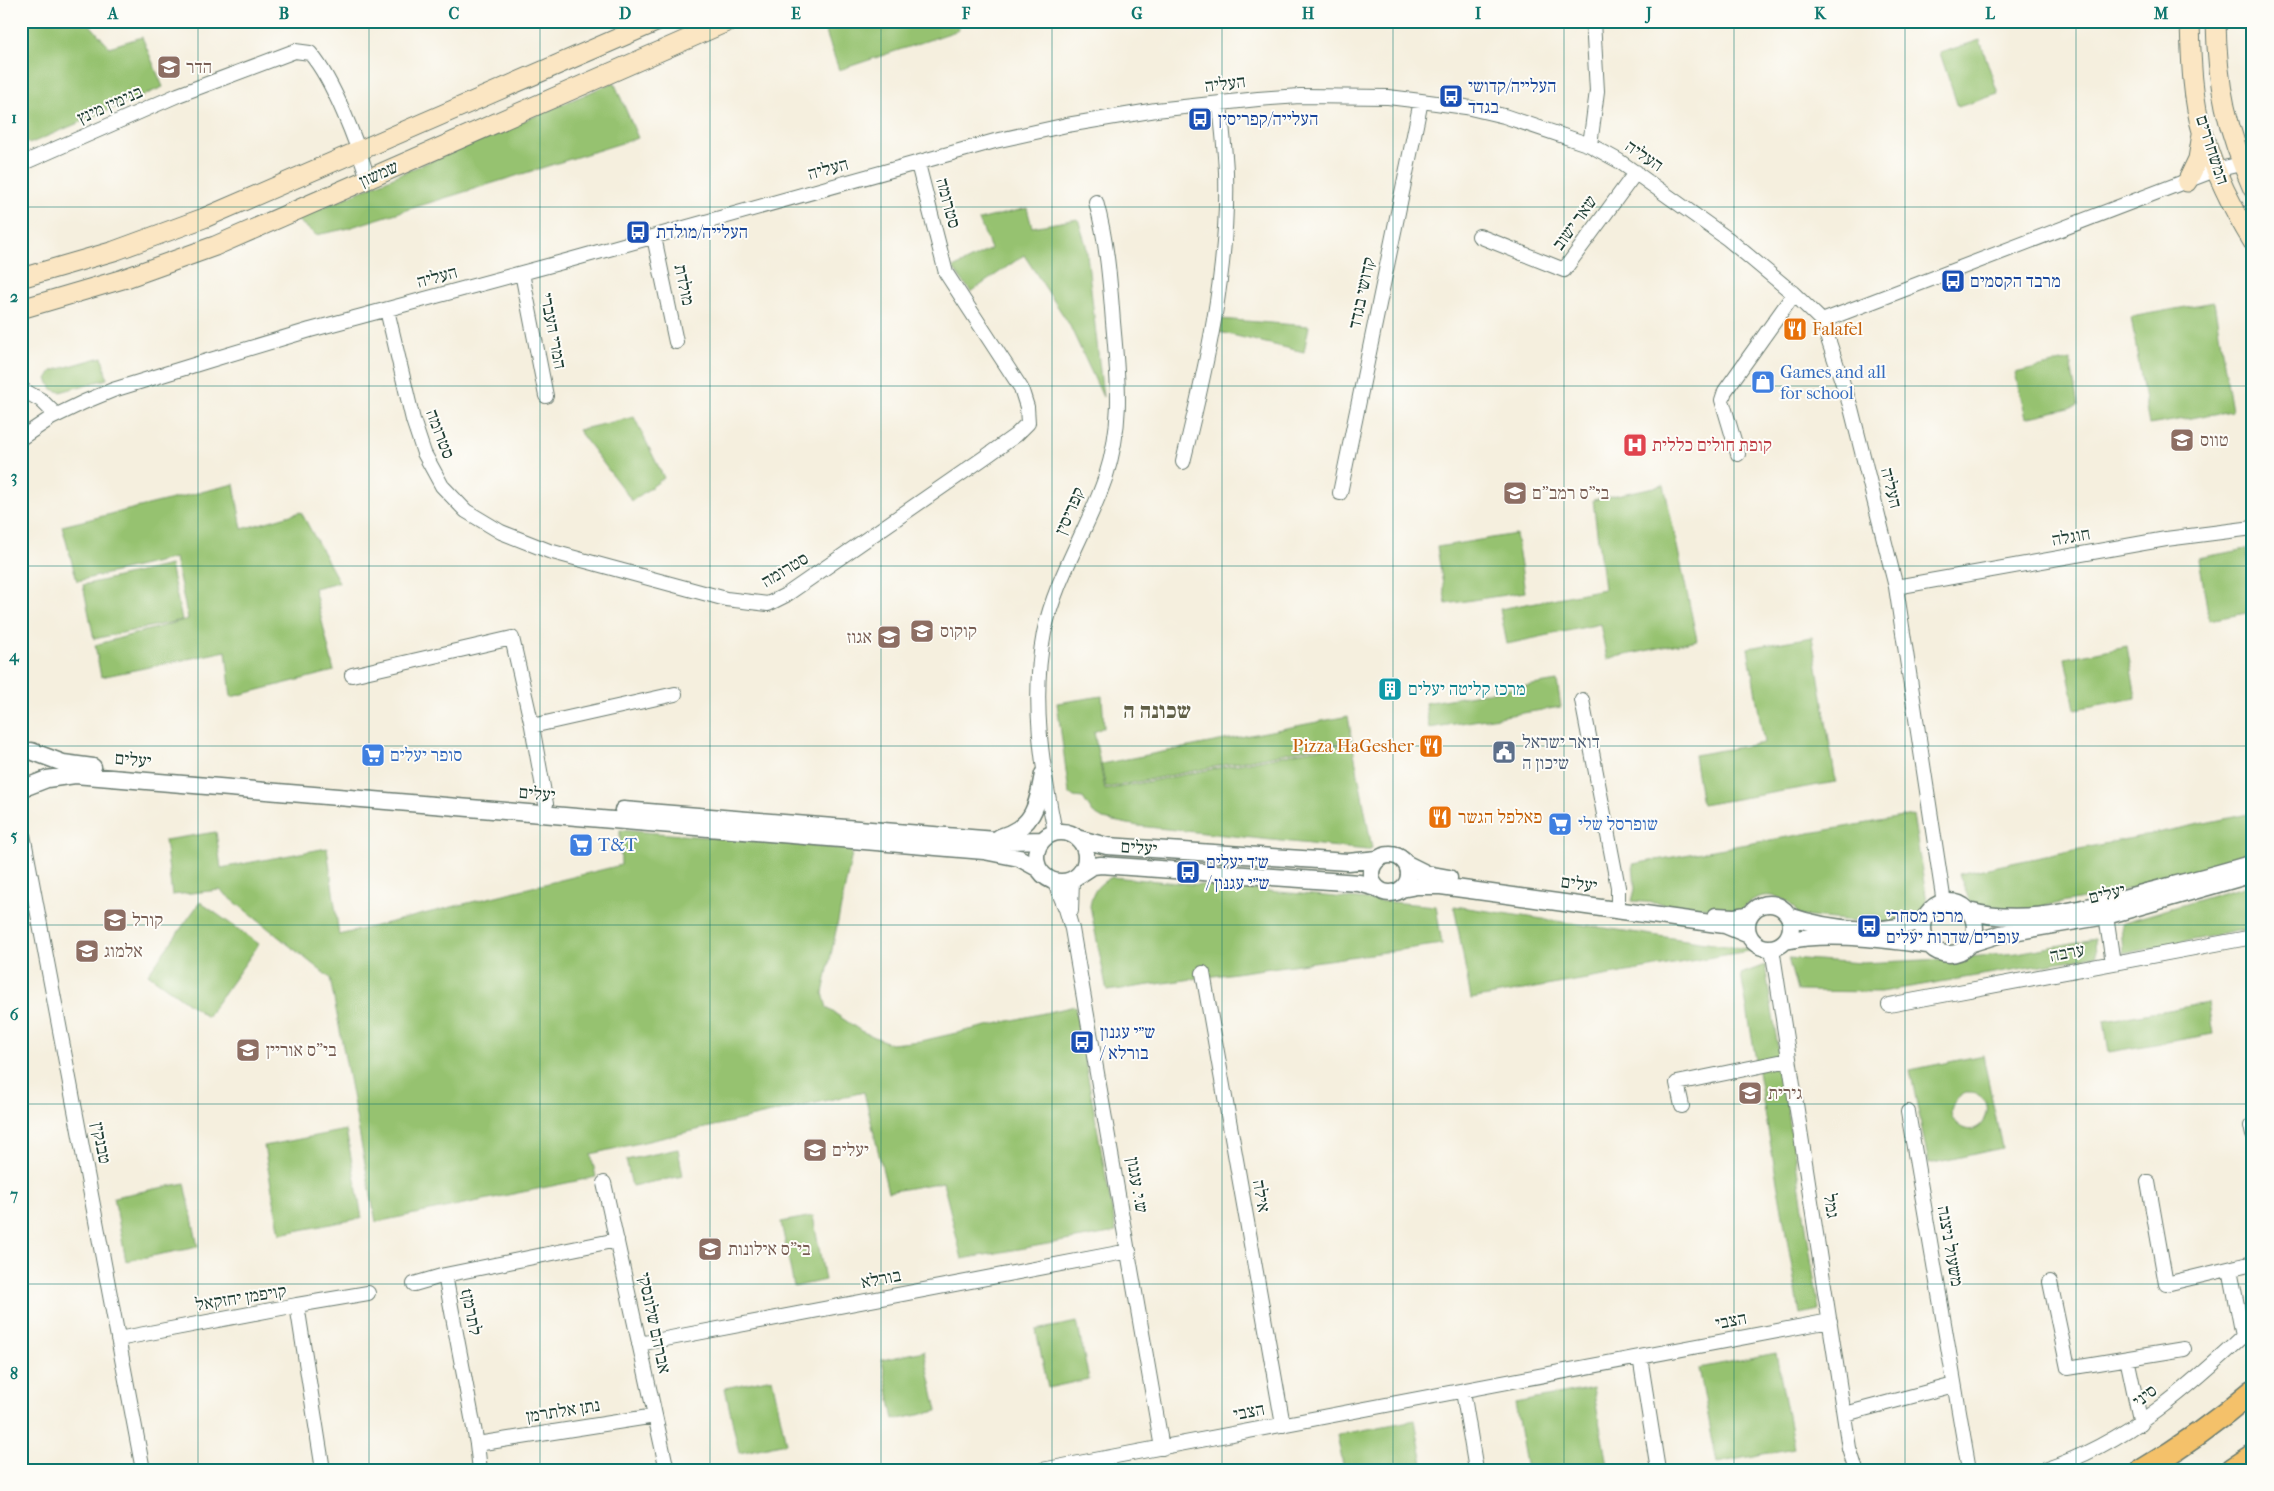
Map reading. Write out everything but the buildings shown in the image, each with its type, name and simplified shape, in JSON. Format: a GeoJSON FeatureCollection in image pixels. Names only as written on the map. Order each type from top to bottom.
{"type":"FeatureCollection","features":[{"type":"Feature","properties":{"kind":"highway"},"geometry":{"type":"LineString","coordinates":[[2143,1470],[2188,1442],[2253,1391]]}},
{"type":"Feature","properties":{"kind":"highway"},"geometry":{"type":"LineString","coordinates":[[2232,1470],[2253,1456]]}},
{"type":"Feature","properties":{"kind":"main road","name":"שמשון"},"geometry":{"type":"LineString","coordinates":[[21,278],[160,235],[658,21]]}},
{"type":"Feature","properties":{"kind":"main road","name":"שמשון"},"geometry":{"type":"LineString","coordinates":[[21,309],[170,263],[215,246],[729,21]]}},
{"type":"Feature","properties":{"kind":"main road","name":"המשחררים"},"geometry":{"type":"LineString","coordinates":[[2190,21],[2192,68],[2202,133],[2216,170],[2253,242]]}},
{"type":"Feature","properties":{"kind":"main road","name":"המשחררים"},"geometry":{"type":"LineString","coordinates":[[2216,21],[2220,84],[2228,128],[2253,190]]}},
{"type":"Feature","properties":{"kind":"main road"},"geometry":{"type":"LineString","coordinates":[[2187,182],[2198,159],[2202,133]]}},
{"type":"Feature","properties":{"kind":"street"},"geometry":{"type":"LineString","coordinates":[[1590,145],[1597,90],[1593,21]]}},
{"type":"Feature","properties":{"kind":"street","name":"בנימין מינץ"},"geometry":{"type":"LineString","coordinates":[[21,164],[178,95],[295,51],[310,53],[321,66],[359,151],[368,179]]}},
{"type":"Feature","properties":{"kind":"street","name":"העליה"},"geometry":{"type":"LineString","coordinates":[[21,438],[56,416],[118,389],[310,330],[654,237],[995,141],[1067,125],[1156,110],[1300,96],[1388,96],[1466,107],[1504,116],[1590,145],[1636,172],[1728,239],[1794,294],[1822,321],[1851,408],[1896,587],[1944,903]]}},
{"type":"Feature","properties":{"kind":"street","name":"קדושי בגדד"},"geometry":{"type":"LineString","coordinates":[[1340,493],[1420,101]]}},
{"type":"Feature","properties":{"kind":"street"},"geometry":{"type":"LineString","coordinates":[[1183,462],[1202,384],[1222,251],[1226,173],[1220,104]]}},
{"type":"Feature","properties":{"kind":"street","name":"סטרומה"},"geometry":{"type":"LineString","coordinates":[[387,310],[413,420],[424,453],[442,486],[466,511],[501,532],[549,551],[726,599],[768,604],[786,595],[995,450],[1016,435],[1028,423],[1028,407],[1022,388],[946,273],[918,164]]}},
{"type":"Feature","properties":{"kind":"street"},"geometry":{"type":"LineString","coordinates":[[1822,321],[2216,170],[2241,164]]}},
{"type":"Feature","properties":{"kind":"street","name":"שאר ישוב"},"geometry":{"type":"LineString","coordinates":[[1479,236],[1564,270],[1636,172]]}},
{"type":"Feature","properties":{"kind":"street","name":"קפריסין"},"geometry":{"type":"LineString","coordinates":[[1049,836],[1039,722],[1038,682],[1044,635],[1052,602],[1104,480],[1115,444],[1119,404],[1109,270],[1096,202]]}},
{"type":"Feature","properties":{"kind":"street","name":"מולדת"},"geometry":{"type":"LineString","coordinates":[[654,237],[676,342]]}},
{"type":"Feature","properties":{"kind":"street","name":"המרי העברי"},"geometry":{"type":"LineString","coordinates":[[522,273],[546,396]]}},
{"type":"Feature","properties":{"kind":"street"},"geometry":{"type":"LineString","coordinates":[[1738,454],[1722,400],[1725,391],[1794,294]]}},
{"type":"Feature","properties":{"kind":"street"},"geometry":{"type":"LineString","coordinates":[[21,389],[41,400],[56,416]]}},
{"type":"Feature","properties":{"kind":"street","name":"חוגלה"},"geometry":{"type":"LineString","coordinates":[[1896,587],[2166,539],[2253,528]]}},
{"type":"Feature","properties":{"kind":"street","name":"יעלים"},"geometry":{"type":"LineString","coordinates":[[352,675],[512,638],[532,726],[546,804]]}},
{"type":"Feature","properties":{"kind":"street"},"geometry":{"type":"LineString","coordinates":[[532,726],[675,694]]}},
{"type":"Feature","properties":{"kind":"street","name":"יעלים"},"geometry":{"type":"LineString","coordinates":[[1582,700],[1618,887],[1618,902]]}},
{"type":"Feature","properties":{"kind":"street"},"geometry":{"type":"LineString","coordinates":[[25,787],[39,772],[39,763],[26,748]]}},
{"type":"Feature","properties":{"kind":"street","name":"יעלים"},"geometry":{"type":"LineString","coordinates":[[26,748],[62,763],[102,768],[991,839],[1049,836]]}},
{"type":"Feature","properties":{"kind":"street"},"geometry":{"type":"LineString","coordinates":[[991,839],[1015,832],[1026,822],[1039,798],[1043,774]]}},
{"type":"Feature","properties":{"kind":"street","name":"יעלים"},"geometry":{"type":"LineString","coordinates":[[25,787],[47,779],[75,775],[984,851],[1019,858],[1039,869]]}},
{"type":"Feature","properties":{"kind":"street","name":"טבנקין"},"geometry":{"type":"LineString","coordinates":[[21,824],[143,1470]]}},
{"type":"Feature","properties":{"kind":"street"},"geometry":{"type":"LineString","coordinates":[[1068,832],[1080,839],[1084,846],[1086,861],[1076,877],[1054,881],[1039,869],[1036,854],[1049,836],[1068,832]]}},
{"type":"Feature","properties":{"kind":"street","name":"יעלים"},"geometry":{"type":"LineString","coordinates":[[1080,839],[1107,846],[1348,862],[1378,859]]}},
{"type":"Feature","properties":{"kind":"street"},"geometry":{"type":"LineString","coordinates":[[1392,854],[1401,858],[1407,864],[1409,878],[1402,889],[1392,893],[1377,888],[1371,875],[1372,868],[1378,859],[1392,854]]}},
{"type":"Feature","properties":{"kind":"street","name":"יעלים"},"geometry":{"type":"LineString","coordinates":[[1968,911],[2002,917],[2030,916],[2086,907],[2253,863]]}},
{"type":"Feature","properties":{"kind":"street","name":"יעלים"},"geometry":{"type":"LineString","coordinates":[[1407,864],[1443,878],[1726,918],[1750,914]]}},
{"type":"Feature","properties":{"kind":"street","name":"יעלים"},"geometry":{"type":"LineString","coordinates":[[1076,877],[1093,866],[1101,865],[1359,883],[1377,888]]}},
{"type":"Feature","properties":{"kind":"street","name":"יעלים"},"geometry":{"type":"LineString","coordinates":[[1969,944],[2001,934],[2106,916],[2253,874]]}},
{"type":"Feature","properties":{"kind":"street","name":"ש.י. עגנון"},"geometry":{"type":"LineString","coordinates":[[1072,930],[1070,890],[1076,877]]}},
{"type":"Feature","properties":{"kind":"street","name":"ש.י. עגנון"},"geometry":{"type":"LineString","coordinates":[[1054,881],[1066,909],[1072,930],[1162,1448]]}},
{"type":"Feature","properties":{"kind":"street","name":"יעלים"},"geometry":{"type":"LineString","coordinates":[[1402,889],[1417,886],[1441,886],[1725,925],[1749,935]]}},
{"type":"Feature","properties":{"kind":"street"},"geometry":{"type":"LineString","coordinates":[[1925,918],[1898,927],[1878,929],[1818,925],[1789,916],[1779,906],[1769,904],[1758,906],[1750,914],[1747,925],[1749,935],[1758,945],[1779,944],[1816,937],[1929,945],[1942,953],[1949,954],[1957,952],[1969,944],[1973,938],[1974,926],[1968,911],[1957,904],[1944,903],[1932,908],[1925,918],[1923,932],[1929,945]]}},
{"type":"Feature","properties":{"kind":"street"},"geometry":{"type":"LineString","coordinates":[[1779,944],[1791,927],[1789,916]]}},
{"type":"Feature","properties":{"kind":"street"},"geometry":{"type":"LineString","coordinates":[[2106,916],[2113,963]]}},
{"type":"Feature","properties":{"kind":"street","name":"ערבה"},"geometry":{"type":"LineString","coordinates":[[1889,1005],[2253,937]]}},
{"type":"Feature","properties":{"kind":"street","name":"גמל"},"geometry":{"type":"LineString","coordinates":[[1779,944],[1789,1060],[1849,1448],[1856,1470]]}},
{"type":"Feature","properties":{"kind":"street","name":"אילה"},"geometry":{"type":"LineString","coordinates":[[1203,973],[1283,1425]]}},
{"type":"Feature","properties":{"kind":"street"},"geometry":{"type":"LineString","coordinates":[[1682,1106],[1677,1083],[1789,1060]]}},
{"type":"Feature","properties":{"kind":"street","name":"משעול ניצנה"},"geometry":{"type":"LineString","coordinates":[[1908,1112],[1969,1470]]}},
{"type":"Feature","properties":{"kind":"street"},"geometry":{"type":"LineString","coordinates":[[2148,1182],[2166,1284],[2253,1263]]}},
{"type":"Feature","properties":{"kind":"street","name":"אברהם שלונסקי"},"geometry":{"type":"LineString","coordinates":[[604,1183],[667,1470]]}},
{"type":"Feature","properties":{"kind":"street","name":"tלתרמן"},"geometry":{"type":"LineString","coordinates":[[480,1470],[477,1444],[445,1275],[617,1240]]}},
{"type":"Feature","properties":{"kind":"street","name":"בורלא"},"geometry":{"type":"LineString","coordinates":[[639,1344],[1129,1251]]}},
{"type":"Feature","properties":{"kind":"street"},"geometry":{"type":"LineString","coordinates":[[2230,1269],[2248,1331]]}},
{"type":"Feature","properties":{"kind":"street"},"geometry":{"type":"LineString","coordinates":[[414,1284],[445,1275]]}},
{"type":"Feature","properties":{"kind":"street"},"geometry":{"type":"LineString","coordinates":[[2050,1282],[2068,1368],[2184,1349]]}},
{"type":"Feature","properties":{"kind":"street"},"geometry":{"type":"LineString","coordinates":[[297,1305],[368,1293]]}},
{"type":"Feature","properties":{"kind":"street","name":"קויפמן יחזקאל"},"geometry":{"type":"LineString","coordinates":[[118,1339],[297,1305],[323,1470]]}},
{"type":"Feature","properties":{"kind":"street","name":"הצבי"},"geometry":{"type":"LineString","coordinates":[[1042,1470],[1830,1321]]}},
{"type":"Feature","properties":{"kind":"street","name":"סיני"},"geometry":{"type":"LineString","coordinates":[[2044,1470],[2104,1445],[2141,1424],[2186,1388],[2248,1331]]}},
{"type":"Feature","properties":{"kind":"street"},"geometry":{"type":"LineString","coordinates":[[1640,1357],[1658,1470]]}},
{"type":"Feature","properties":{"kind":"street"},"geometry":{"type":"LineString","coordinates":[[2127,1358],[2141,1424]]}},
{"type":"Feature","properties":{"kind":"street"},"geometry":{"type":"LineString","coordinates":[[1845,1414],[1954,1385]]}},
{"type":"Feature","properties":{"kind":"street"},"geometry":{"type":"LineString","coordinates":[[1463,1391],[1476,1470]]}},
{"type":"Feature","properties":{"kind":"street","name":"נתן אלתרמן"},"geometry":{"type":"LineString","coordinates":[[477,1444],[655,1416]]}},
{"type":"Feature","properties":{"kind":"green space"},"geometry":{"type":"Polygon","coordinates":[[[21,21],[87,21],[109,47],[142,37],[163,87],[29,144],[21,133],[21,21]]]}},
{"type":"Feature","properties":{"kind":"green space"},"geometry":{"type":"Polygon","coordinates":[[[822,21],[957,21],[959,30],[839,70],[822,21]]]}},
{"type":"Feature","properties":{"kind":"green space"},"geometry":{"type":"Polygon","coordinates":[[[1980,40],[1998,94],[1958,107],[1940,53],[1980,40]]]}},
{"type":"Feature","properties":{"kind":"green space"},"geometry":{"type":"Polygon","coordinates":[[[614,82],[638,138],[345,229],[316,235],[296,219],[614,82]]]}},
{"type":"Feature","properties":{"kind":"green space"},"geometry":{"type":"Polygon","coordinates":[[[1027,208],[1032,227],[1078,219],[1086,245],[1103,397],[1069,324],[1024,255],[971,292],[953,268],[991,249],[979,220],[1027,208]]]}},
{"type":"Feature","properties":{"kind":"green space"},"geometry":{"type":"Polygon","coordinates":[[[2214,302],[2232,411],[2149,425],[2131,317],[2214,302]]]}},
{"type":"Feature","properties":{"kind":"green space"},"geometry":{"type":"Polygon","coordinates":[[[1220,319],[1309,326],[1304,352],[1219,332],[1220,319]]]}},
{"type":"Feature","properties":{"kind":"green space"},"geometry":{"type":"Polygon","coordinates":[[[102,357],[107,379],[60,392],[52,389],[47,379],[52,371],[102,357]]]}},
{"type":"Feature","properties":{"kind":"green space"},"geometry":{"type":"Polygon","coordinates":[[[2070,360],[2078,406],[2026,418],[2015,373],[2070,360]]]}},
{"type":"Feature","properties":{"kind":"green space"},"geometry":{"type":"Polygon","coordinates":[[[634,417],[664,478],[632,501],[578,430],[634,417]]]}},
{"type":"Feature","properties":{"kind":"green space"},"geometry":{"type":"Polygon","coordinates":[[[234,484],[242,529],[301,512],[339,582],[314,588],[334,671],[231,697],[226,651],[101,677],[95,645],[188,619],[175,558],[77,581],[62,526],[234,484]]]}},
{"type":"Feature","properties":{"kind":"green space"},"geometry":{"type":"Polygon","coordinates":[[[1664,485],[1697,640],[1607,659],[1600,624],[1507,644],[1500,609],[1604,589],[1593,500],[1664,485]]]}},
{"type":"Feature","properties":{"kind":"green space"},"geometry":{"type":"Polygon","coordinates":[[[1516,534],[1525,592],[1446,604],[1437,547],[1516,534]]]}},
{"type":"Feature","properties":{"kind":"green space"},"geometry":{"type":"Polygon","coordinates":[[[2246,549],[2253,586],[2253,612],[2209,620],[2199,558],[2246,549]]]}},
{"type":"Feature","properties":{"kind":"green space"},"geometry":{"type":"Polygon","coordinates":[[[170,565],[182,620],[94,639],[83,585],[170,565]]]}},
{"type":"Feature","properties":{"kind":"green space"},"geometry":{"type":"Polygon","coordinates":[[[1812,637],[1836,782],[1702,805],[1694,755],[1764,743],[1748,648],[1812,637]]]}},
{"type":"Feature","properties":{"kind":"green space"},"geometry":{"type":"Polygon","coordinates":[[[2127,646],[2136,698],[2075,709],[2065,658],[2127,646]]]}},
{"type":"Feature","properties":{"kind":"green space"},"geometry":{"type":"Polygon","coordinates":[[[1557,681],[1561,707],[1429,728],[1425,703],[1557,681]]]}},
{"type":"Feature","properties":{"kind":"green space"},"geometry":{"type":"Polygon","coordinates":[[[1102,696],[1104,727],[1094,732],[1105,790],[1352,742],[1372,848],[1367,850],[1138,826],[1103,819],[1093,813],[1083,798],[1074,797],[1069,793],[1057,703],[1102,696]]]}},
{"type":"Feature","properties":{"kind":"green space"},"geometry":{"type":"Polygon","coordinates":[[[1348,716],[1352,740],[1106,788],[1101,764],[1348,716]]]}},
{"type":"Feature","properties":{"kind":"green space"},"geometry":{"type":"Polygon","coordinates":[[[2253,813],[2253,855],[2110,894],[2006,913],[1982,911],[1969,900],[1959,874],[2253,813]]]}},
{"type":"Feature","properties":{"kind":"green space"},"geometry":{"type":"Polygon","coordinates":[[[1913,815],[1928,908],[1920,918],[1891,924],[1799,916],[1787,902],[1771,896],[1755,899],[1741,911],[1632,901],[1635,889],[1633,864],[1913,815]]]}},
{"type":"Feature","properties":{"kind":"green space"},"geometry":{"type":"Polygon","coordinates":[[[620,830],[853,849],[823,993],[827,1008],[861,1031],[891,1044],[921,1041],[1075,1006],[1116,1232],[962,1259],[943,1182],[888,1192],[864,1092],[591,1154],[596,1177],[376,1222],[330,978],[220,890],[172,895],[165,840],[216,832],[221,868],[327,848],[339,935],[621,865],[620,830]]]}},
{"type":"Feature","properties":{"kind":"green space"},"geometry":{"type":"Polygon","coordinates":[[[1112,877],[1436,906],[1442,944],[1107,991],[1090,906],[1097,888],[1112,877]]]}},
{"type":"Feature","properties":{"kind":"green space"},"geometry":{"type":"Polygon","coordinates":[[[2253,884],[2253,928],[2123,954],[2121,923],[2253,884]]]}},
{"type":"Feature","properties":{"kind":"green space"},"geometry":{"type":"Polygon","coordinates":[[[200,902],[259,944],[207,1017],[148,974],[200,902]]]}},
{"type":"Feature","properties":{"kind":"green space"},"geometry":{"type":"Polygon","coordinates":[[[1454,906],[1754,950],[1471,999],[1454,906]]]}},
{"type":"Feature","properties":{"kind":"green space"},"geometry":{"type":"Polygon","coordinates":[[[2095,939],[2096,956],[1880,992],[1797,991],[1788,958],[1862,963],[1943,959],[2017,953],[2095,939]]]}},
{"type":"Feature","properties":{"kind":"green space"},"geometry":{"type":"Polygon","coordinates":[[[1765,965],[1819,1310],[1800,1314],[1741,974],[1765,965]]]}},
{"type":"Feature","properties":{"kind":"green space"},"geometry":{"type":"Polygon","coordinates":[[[2208,1003],[2213,1034],[2109,1052],[2104,1021],[2208,1003]]]}},
{"type":"Feature","properties":{"kind":"green space"},"geometry":{"type":"Polygon","coordinates":[[[1983,1055],[2002,1148],[1929,1164],[1910,1070],[1983,1055]],[[1966,1093],[1957,1099],[1952,1107],[1953,1120],[1966,1129],[1975,1129],[1986,1117],[1987,1108],[1985,1101],[1978,1095],[1966,1093]]]}},
{"type":"Feature","properties":{"kind":"green space"},"geometry":{"type":"Polygon","coordinates":[[[346,1130],[362,1218],[280,1234],[264,1146],[346,1130]]]}},
{"type":"Feature","properties":{"kind":"green space"},"geometry":{"type":"Polygon","coordinates":[[[678,1149],[683,1176],[632,1186],[626,1160],[678,1149]]]}},
{"type":"Feature","properties":{"kind":"green space"},"geometry":{"type":"Polygon","coordinates":[[[185,1183],[198,1247],[126,1261],[114,1197],[185,1183]]]}},
{"type":"Feature","properties":{"kind":"green space"},"geometry":{"type":"Polygon","coordinates":[[[813,1216],[825,1280],[794,1287],[781,1222],[813,1216]]]}},
{"type":"Feature","properties":{"kind":"green space"},"geometry":{"type":"Polygon","coordinates":[[[1077,1322],[1089,1379],[1048,1388],[1036,1330],[1077,1322]]]}},
{"type":"Feature","properties":{"kind":"green space"},"geometry":{"type":"Polygon","coordinates":[[[924,1351],[937,1411],[894,1420],[882,1360],[924,1351]]]}},
{"type":"Feature","properties":{"kind":"green space"},"geometry":{"type":"Polygon","coordinates":[[[1776,1353],[1794,1448],[1717,1463],[1699,1368],[1776,1353]]]}},
{"type":"Feature","properties":{"kind":"green space"},"geometry":{"type":"Polygon","coordinates":[[[772,1378],[786,1443],[739,1453],[725,1388],[772,1378]]]}},
{"type":"Feature","properties":{"kind":"green space"},"geometry":{"type":"Polygon","coordinates":[[[1593,1388],[1608,1470],[1527,1470],[1515,1403],[1593,1388]]]}},
{"type":"Feature","properties":{"kind":"green space"},"geometry":{"type":"Polygon","coordinates":[[[1415,1420],[1424,1470],[1344,1470],[1337,1435],[1415,1420]]]}},
{"type":"Feature","properties":{"kind":"place","name":"הדר"},"geometry":{"type":"Point","coordinates":[169,67]}},
{"type":"Feature","properties":{"kind":"place","name":"העלייה/קדושי בגדד"},"geometry":{"type":"Point","coordinates":[1451,96]}},
{"type":"Feature","properties":{"kind":"place","name":"העלייה/קפריסין"},"geometry":{"type":"Point","coordinates":[1200,119]}},
{"type":"Feature","properties":{"kind":"place","name":"העלייה/מולדת"},"geometry":{"type":"Point","coordinates":[638,232]}},
{"type":"Feature","properties":{"kind":"place","name":"מרבד הקסמים"},"geometry":{"type":"Point","coordinates":[1953,281]}},
{"type":"Feature","properties":{"kind":"place","name":"Falafel"},"geometry":{"type":"Point","coordinates":[1795,329]}},
{"type":"Feature","properties":{"kind":"place","name":"Games and all for school"},"geometry":{"type":"Point","coordinates":[1763,382]}},
{"type":"Feature","properties":{"kind":"place","name":"טווס"},"geometry":{"type":"Point","coordinates":[2182,440]}},
{"type":"Feature","properties":{"kind":"place","name":"קופת חולים כללית"},"geometry":{"type":"Point","coordinates":[1635,445]}},
{"type":"Feature","properties":{"kind":"place","name":"בי\"ס רמב\"ם"},"geometry":{"type":"Point","coordinates":[1515,493]}},
{"type":"Feature","properties":{"kind":"place","name":"קוקוס"},"geometry":{"type":"Point","coordinates":[922,631]}},
{"type":"Feature","properties":{"kind":"place","name":"אגוז"},"geometry":{"type":"Point","coordinates":[889,637]}},
{"type":"Feature","properties":{"kind":"place","name":"מרכז קליטה יעלים"},"geometry":{"type":"Point","coordinates":[1390,689]}},
{"type":"Feature","properties":{"kind":"place","name":"Pizza HaGesher"},"geometry":{"type":"Point","coordinates":[1431,746]}},
{"type":"Feature","properties":{"kind":"place","name":"דואר ישראל שיכון ה"},"geometry":{"type":"Point","coordinates":[1504,752]}},
{"type":"Feature","properties":{"kind":"place","name":"סופר יעלים"},"geometry":{"type":"Point","coordinates":[373,755]}},
{"type":"Feature","properties":{"kind":"place","name":"פאלפל הגשר"},"geometry":{"type":"Point","coordinates":[1440,817]}},
{"type":"Feature","properties":{"kind":"place","name":"שופרסל שלי"},"geometry":{"type":"Point","coordinates":[1560,824]}},
{"type":"Feature","properties":{"kind":"place","name":"T&T"},"geometry":{"type":"Point","coordinates":[581,845]}},
{"type":"Feature","properties":{"kind":"place","name":"ש׳ד יעלים / ש״י עגנון"},"geometry":{"type":"Point","coordinates":[1188,872]}},
{"type":"Feature","properties":{"kind":"place","name":"קורל"},"geometry":{"type":"Point","coordinates":[115,920]}},
{"type":"Feature","properties":{"kind":"place","name":"מרכז מסחרי עופרים/שדרות יעלים"},"geometry":{"type":"Point","coordinates":[1869,926]}},
{"type":"Feature","properties":{"kind":"place","name":"אלמוג"},"geometry":{"type":"Point","coordinates":[87,951]}},
{"type":"Feature","properties":{"kind":"place","name":"ש״י עגנון / בורלא"},"geometry":{"type":"Point","coordinates":[1082,1042]}},
{"type":"Feature","properties":{"kind":"place","name":"בי\"ס אוריין"},"geometry":{"type":"Point","coordinates":[248,1050]}},
{"type":"Feature","properties":{"kind":"place","name":"גירית"},"geometry":{"type":"Point","coordinates":[1750,1093]}},
{"type":"Feature","properties":{"kind":"place","name":"יעלים"},"geometry":{"type":"Point","coordinates":[815,1150]}},
{"type":"Feature","properties":{"kind":"place","name":"בי\"ס אילונות"},"geometry":{"type":"Point","coordinates":[710,1249]}},
{"type":"Feature","properties":{"kind":"district","name":"שכונה ה"},"geometry":{"type":"Point","coordinates":[1157,711]}}]}
